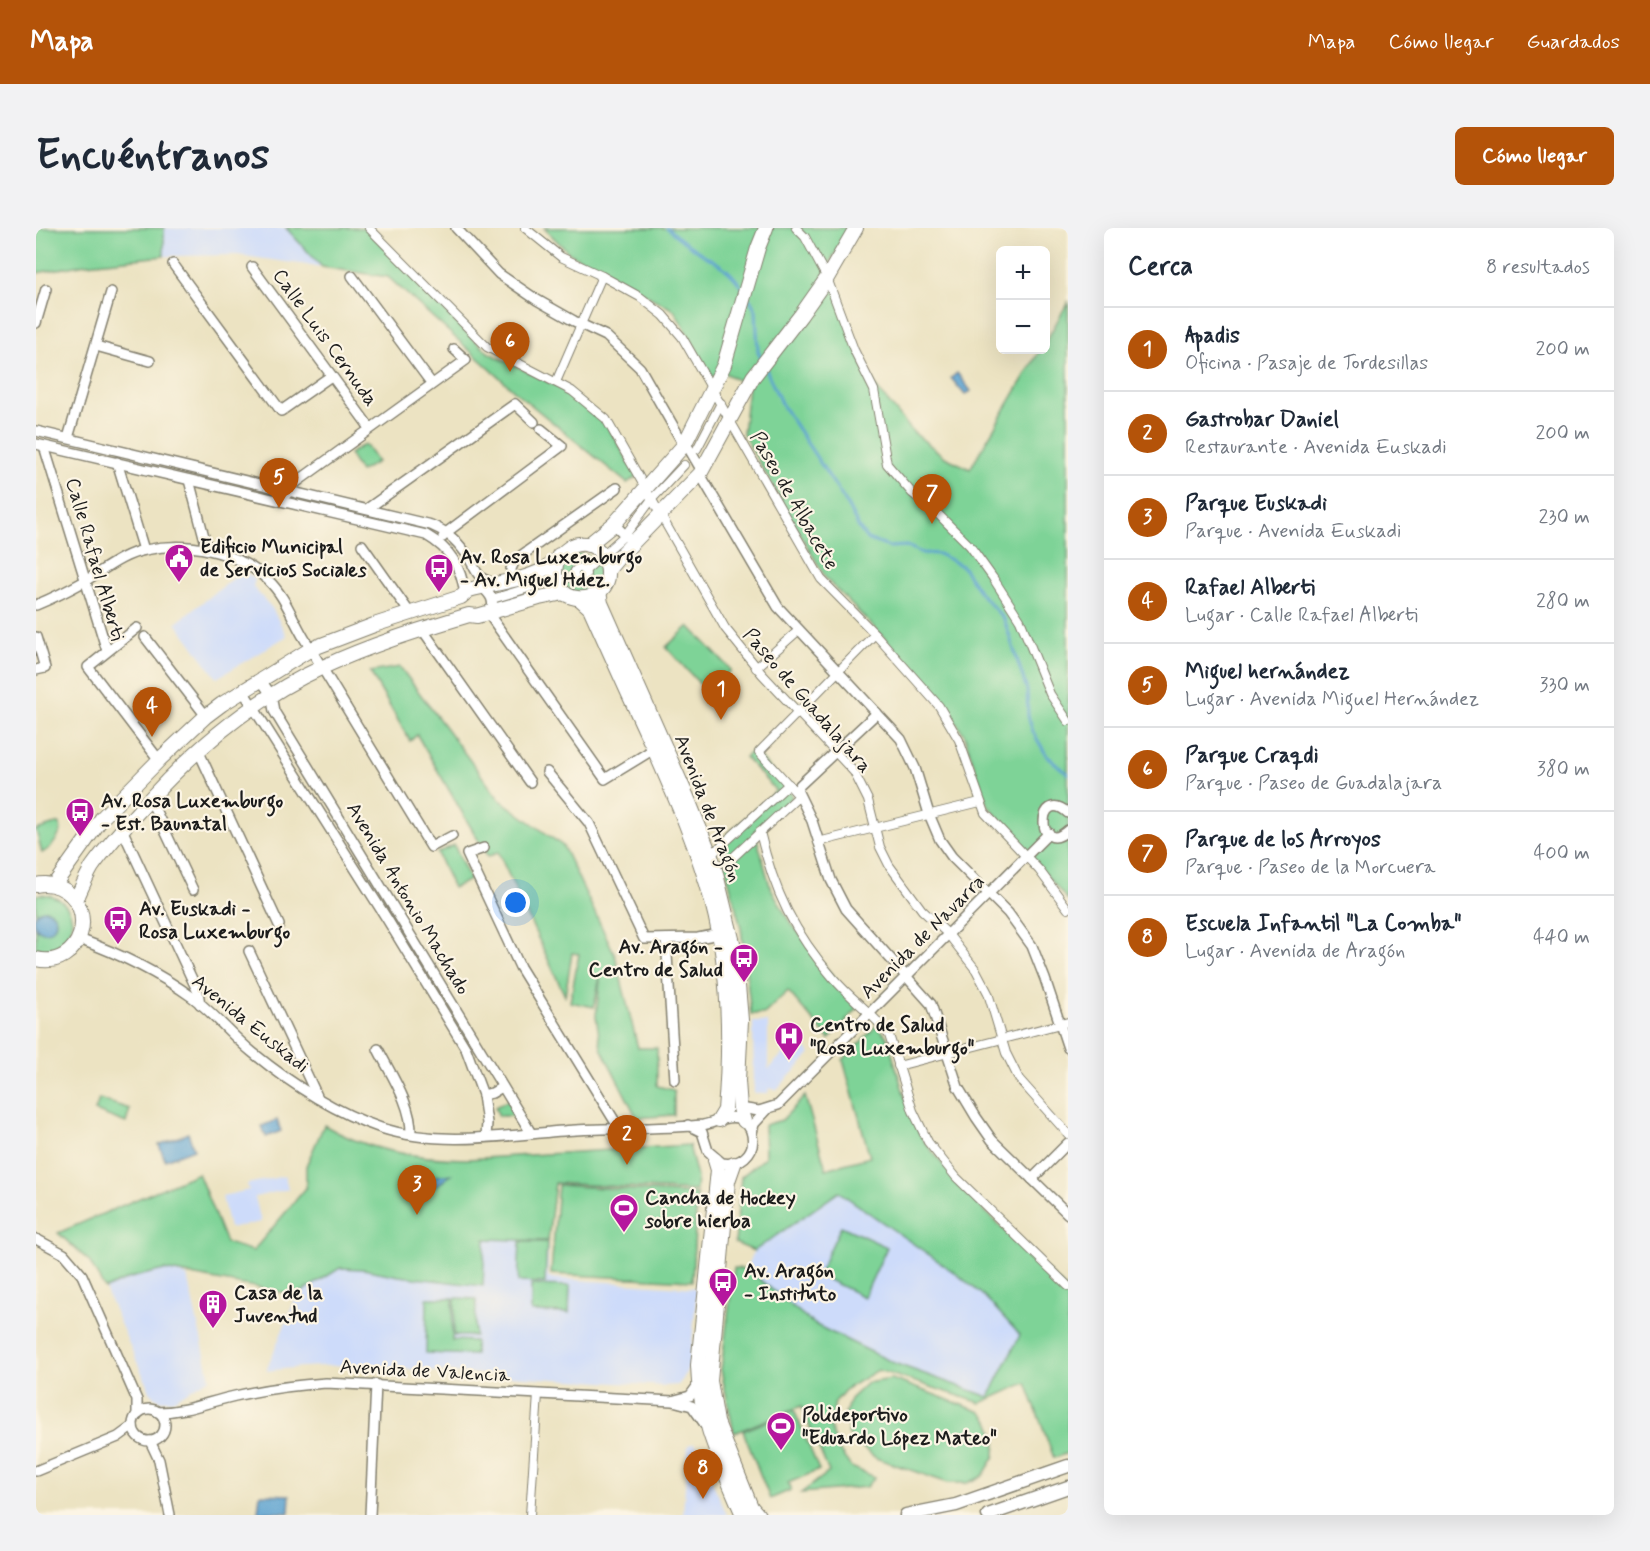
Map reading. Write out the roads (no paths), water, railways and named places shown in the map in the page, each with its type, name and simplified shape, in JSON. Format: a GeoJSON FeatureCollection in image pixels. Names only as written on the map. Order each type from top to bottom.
{"type":"FeatureCollection","features":[{"type":"Feature","properties":{"kind":"main road"},"geometry":{"type":"LineString","coordinates":[[588,545],[649,494],[687,446],[724,365],[766,228]]}},
{"type":"Feature","properties":{"kind":"main road"},"geometry":{"type":"LineString","coordinates":[[559,555],[555,565],[555,580],[564,593],[572,598],[580,599],[599,592],[604,586],[608,570],[629,538],[661,514],[700,474],[758,370],[827,278],[856,228]]}},
{"type":"Feature","properties":{"kind":"main road"},"geometry":{"type":"LineString","coordinates":[[76,900],[92,868],[122,829],[178,768],[198,750],[271,695],[322,667],[366,648],[469,615],[477,616],[490,599],[512,579],[548,567],[566,548],[575,544],[588,545],[603,555],[608,570]]}},
{"type":"Feature","properties":{"kind":"main road"},"geometry":{"type":"LineString","coordinates":[[54,885],[102,818],[206,716],[311,650],[463,596],[476,588],[490,599],[564,593]]}},
{"type":"Feature","properties":{"kind":"main road","name":"Avenida de Aragón"},"geometry":{"type":"LineString","coordinates":[[599,592],[601,603],[711,855],[725,904],[735,951],[741,1020],[738,1081],[742,1114]]}},
{"type":"Feature","properties":{"kind":"main road","name":"Avenida de Aragón"},"geometry":{"type":"LineString","coordinates":[[580,599],[590,608],[698,853],[719,934],[729,1023],[725,1110],[717,1121]]}},
{"type":"Feature","properties":{"kind":"main road"},"geometry":{"type":"LineString","coordinates":[[36,885],[54,885],[66,890],[76,900],[82,912],[83,926],[79,939],[72,949],[62,956],[37,963]]}},
{"type":"Feature","properties":{"kind":"main road"},"geometry":{"type":"LineString","coordinates":[[715,1160],[718,1170],[698,1365],[698,1385],[706,1425],[743,1515]]}},
{"type":"Feature","properties":{"kind":"main road"},"geometry":{"type":"LineString","coordinates":[[734,1164],[728,1181],[710,1381],[717,1422],[751,1507],[758,1515]]}},
{"type":"Feature","properties":{"kind":"street","name":"Paseo de Guadalajara"},"geometry":{"type":"LineString","coordinates":[[369,228],[487,347],[572,391],[606,419],[725,628],[756,668],[854,772],[868,800],[880,847],[900,881],[922,910],[948,934],[982,980],[994,1010],[1006,1053],[1019,1078],[1068,1134]]}},
{"type":"Feature","properties":{"kind":"street"},"geometry":{"type":"LineString","coordinates":[[376,235],[384,228]]}},
{"type":"Feature","properties":{"kind":"street"},"geometry":{"type":"LineString","coordinates":[[456,228],[499,274],[537,300],[606,336],[640,368],[778,607],[901,739],[915,768],[929,814],[940,840],[952,857],[1008,913],[1032,946],[1064,1023],[1068,1048]]}},
{"type":"Feature","properties":{"kind":"street","name":"Paseo de Albacete"},"geometry":{"type":"LineString","coordinates":[[525,228],[561,257],[640,297],[663,315],[682,337],[821,579],[939,706],[959,740],[985,813],[1024,857],[1039,870],[1068,909]]}},
{"type":"Feature","properties":{"kind":"street"},"geometry":{"type":"LineString","coordinates":[[796,228],[805,237],[827,278],[854,351],[874,390],[887,464],[912,493],[937,513],[970,546],[993,578],[1020,620],[1050,694],[1068,721]]}},
{"type":"Feature","properties":{"kind":"street"},"geometry":{"type":"LineString","coordinates":[[173,264],[281,411],[331,376]]}},
{"type":"Feature","properties":{"kind":"street","name":"Calle Luis Cernuda"},"geometry":{"type":"LineString","coordinates":[[252,267],[370,428]]}},
{"type":"Feature","properties":{"kind":"street"},"geometry":{"type":"LineString","coordinates":[[352,276],[432,384]]}},
{"type":"Feature","properties":{"kind":"street"},"geometry":{"type":"LineString","coordinates":[[556,382],[602,276]]}},
{"type":"Feature","properties":{"kind":"street"},"geometry":{"type":"LineString","coordinates":[[36,322],[46,289]]}},
{"type":"Feature","properties":{"kind":"street"},"geometry":{"type":"LineString","coordinates":[[68,438],[111,292]]}},
{"type":"Feature","properties":{"kind":"street"},"geometry":{"type":"LineString","coordinates":[[96,346],[150,361]]}},
{"type":"Feature","properties":{"kind":"street"},"geometry":{"type":"LineString","coordinates":[[285,502],[288,490],[466,360],[454,349]]}},
{"type":"Feature","properties":{"kind":"street"},"geometry":{"type":"LineString","coordinates":[[687,446],[721,403]]}},
{"type":"Feature","properties":{"kind":"street"},"geometry":{"type":"LineString","coordinates":[[367,509],[515,404],[562,446],[447,532],[438,542]]}},
{"type":"Feature","properties":{"kind":"street"},"geometry":{"type":"LineString","coordinates":[[36,431],[367,509],[431,525],[447,532],[467,554],[490,599],[605,779],[654,749]]}},
{"type":"Feature","properties":{"kind":"street"},"geometry":{"type":"LineString","coordinates":[[40,445],[426,535],[438,542],[459,567],[463,610],[469,615]]}},
{"type":"Feature","properties":{"kind":"street","name":"Calle Rafael Alberti"},"geometry":{"type":"LineString","coordinates":[[40,445],[106,651],[88,667],[159,760]]}},
{"type":"Feature","properties":{"kind":"street"},"geometry":{"type":"LineString","coordinates":[[117,462],[144,550]]}},
{"type":"Feature","properties":{"kind":"street"},"geometry":{"type":"LineString","coordinates":[[490,599],[555,580],[574,577],[577,580],[583,580],[586,575],[585,571],[603,555],[629,538],[649,494],[684,465]]}},
{"type":"Feature","properties":{"kind":"street"},"geometry":{"type":"LineString","coordinates":[[189,480],[207,548]]}},
{"type":"Feature","properties":{"kind":"street"},"geometry":{"type":"LineString","coordinates":[[512,579],[511,569],[515,560],[617,488]]}},
{"type":"Feature","properties":{"kind":"street"},"geometry":{"type":"LineString","coordinates":[[615,524],[629,538]]}},
{"type":"Feature","properties":{"kind":"street"},"geometry":{"type":"LineString","coordinates":[[362,545],[410,613]]}},
{"type":"Feature","properties":{"kind":"street"},"geometry":{"type":"LineString","coordinates":[[36,605],[85,581],[115,562],[144,550],[176,546],[207,548],[243,563],[268,580],[284,598],[311,650],[431,847],[452,836]]}},
{"type":"Feature","properties":{"kind":"street"},"geometry":{"type":"LineString","coordinates":[[106,651],[137,628]]}},
{"type":"Feature","properties":{"kind":"street"},"geometry":{"type":"LineString","coordinates":[[422,629],[530,782]]}},
{"type":"Feature","properties":{"kind":"street"},"geometry":{"type":"LineString","coordinates":[[756,668],[799,630]]}},
{"type":"Feature","properties":{"kind":"street"},"geometry":{"type":"LineString","coordinates":[[874,634],[759,752],[789,784],[807,808],[831,880],[846,909],[931,1004],[958,1087],[976,1117],[992,1140],[1068,1214]]}},
{"type":"Feature","properties":{"kind":"street"},"geometry":{"type":"LineString","coordinates":[[36,637],[45,668],[36,670]]}},
{"type":"Feature","properties":{"kind":"street"},"geometry":{"type":"LineString","coordinates":[[145,637],[206,716]]}},
{"type":"Feature","properties":{"kind":"street","name":"Avenida Antonio Machado"},"geometry":{"type":"LineString","coordinates":[[261,680],[271,695],[274,711],[281,723],[531,1133]]}},
{"type":"Feature","properties":{"kind":"street","name":"Avenida Antonio Machado"},"geometry":{"type":"LineString","coordinates":[[243,691],[466,1049],[483,1095],[487,1123],[486,1137]]}},
{"type":"Feature","properties":{"kind":"street"},"geometry":{"type":"LineString","coordinates":[[799,796],[797,790],[800,785],[877,713]]}},
{"type":"Feature","properties":{"kind":"street"},"geometry":{"type":"LineString","coordinates":[[270,733],[281,723]]}},
{"type":"Feature","properties":{"kind":"street"},"geometry":{"type":"LineString","coordinates":[[198,750],[279,925]]}},
{"type":"Feature","properties":{"kind":"street"},"geometry":{"type":"LineString","coordinates":[[548,772],[589,823],[644,939],[719,934]]}},
{"type":"Feature","properties":{"kind":"street"},"geometry":{"type":"LineString","coordinates":[[711,855],[789,784]]}},
{"type":"Feature","properties":{"kind":"street"},"geometry":{"type":"LineString","coordinates":[[726,864],[799,796]]}},
{"type":"Feature","properties":{"kind":"street"},"geometry":{"type":"LineString","coordinates":[[150,799],[193,890]]}},
{"type":"Feature","properties":{"kind":"street"},"geometry":{"type":"LineString","coordinates":[[818,842],[980,802]]}},
{"type":"Feature","properties":{"kind":"street"},"geometry":{"type":"LineString","coordinates":[[1068,813],[1059,808],[1050,809],[1044,816],[1043,826],[1048,833],[1057,836],[1068,830]]}},
{"type":"Feature","properties":{"kind":"street"},"geometry":{"type":"LineString","coordinates":[[122,829],[198,992],[200,1004]]}},
{"type":"Feature","properties":{"kind":"street"},"geometry":{"type":"LineString","coordinates":[[760,832],[768,869],[789,916],[803,940],[835,980],[882,1025],[889,1035],[913,1111],[928,1142],[956,1177],[1068,1286]]}},
{"type":"Feature","properties":{"kind":"street","name":"Avenida de Navarra"},"geometry":{"type":"LineString","coordinates":[[767,1110],[778,1105],[803,1082],[1048,833]]}},
{"type":"Feature","properties":{"kind":"street"},"geometry":{"type":"LineString","coordinates":[[484,848],[467,854],[520,967],[619,1128]]}},
{"type":"Feature","properties":{"kind":"street","name":"Avenida Euskadi"},"geometry":{"type":"LineString","coordinates":[[79,939],[158,973],[200,1004],[253,1053],[319,1100],[342,1113],[383,1128],[437,1137],[486,1137],[704,1125],[717,1121]]}},
{"type":"Feature","properties":{"kind":"street"},"geometry":{"type":"LineString","coordinates":[[666,939],[675,1080]]}},
{"type":"Feature","properties":{"kind":"street"},"geometry":{"type":"LineString","coordinates":[[249,951],[319,1100]]}},
{"type":"Feature","properties":{"kind":"street"},"geometry":{"type":"LineString","coordinates":[[898,1066],[1064,1023]]}},
{"type":"Feature","properties":{"kind":"street"},"geometry":{"type":"LineString","coordinates":[[378,1049],[408,1109],[412,1122],[411,1134]]}},
{"type":"Feature","properties":{"kind":"street"},"geometry":{"type":"LineString","coordinates":[[483,1095],[502,1087]]}},
{"type":"Feature","properties":{"kind":"street"},"geometry":{"type":"LineString","coordinates":[[706,1143],[709,1129],[717,1121],[737,1118],[749,1110],[767,1110]]}},
{"type":"Feature","properties":{"kind":"street"},"geometry":{"type":"LineString","coordinates":[[688,1125],[702,1132],[708,1151],[715,1160],[734,1164],[749,1152],[754,1124],[767,1110]]}},
{"type":"Feature","properties":{"kind":"street"},"geometry":{"type":"LineString","coordinates":[[742,1114],[752,1133]]}},
{"type":"Feature","properties":{"kind":"street"},"geometry":{"type":"LineString","coordinates":[[1032,1179],[1068,1143]]}},
{"type":"Feature","properties":{"kind":"street"},"geometry":{"type":"LineString","coordinates":[[36,1239],[64,1254],[82,1275],[137,1400],[133,1426],[118,1437],[36,1471]]}},
{"type":"Feature","properties":{"kind":"street","name":"Avenida de Valencia"},"geometry":{"type":"LineString","coordinates":[[154,1411],[179,1412],[224,1398],[279,1387],[326,1383],[673,1401]]}},
{"type":"Feature","properties":{"kind":"street"},"geometry":{"type":"LineString","coordinates":[[370,1515],[376,1384]]}},
{"type":"Feature","properties":{"kind":"street"},"geometry":{"type":"LineString","coordinates":[[673,1401],[690,1396],[698,1385]]}},
{"type":"Feature","properties":{"kind":"street"},"geometry":{"type":"LineString","coordinates":[[530,1515],[537,1394]]}},
{"type":"Feature","properties":{"kind":"street"},"geometry":{"type":"LineString","coordinates":[[137,1400],[164,1421],[165,1426],[155,1439],[170,1515]]}},
{"type":"Feature","properties":{"kind":"street"},"geometry":{"type":"LineString","coordinates":[[673,1401],[692,1406],[706,1425]]}},
{"type":"Feature","properties":{"kind":"street"},"geometry":{"type":"LineString","coordinates":[[136,1415],[154,1411]]}},
{"type":"Feature","properties":{"kind":"street","name":"Avenida de Valencia"},"geometry":{"type":"LineString","coordinates":[[165,1426],[179,1412]]}},
{"type":"Feature","properties":{"kind":"street"},"geometry":{"type":"LineString","coordinates":[[133,1426],[139,1437]]}},
{"type":"Feature","properties":{"kind":"street"},"geometry":{"type":"LineString","coordinates":[[118,1437],[155,1439]]}},
{"type":"Feature","properties":{"kind":"street"},"geometry":{"type":"LineString","coordinates":[[1064,1469],[1055,1481],[1066,1489]]}},
{"type":"Feature","properties":{"kind":"street"},"geometry":{"type":"LineString","coordinates":[[906,1515],[952,1511],[1064,1469]]}},
{"type":"Feature","properties":{"kind":"street"},"geometry":{"type":"LineString","coordinates":[[988,1515],[1013,1511],[1066,1489]]}},
{"type":"Feature","properties":{"kind":"water"},"geometry":{"type":"Polygon","coordinates":[[[957,373],[971,391],[965,395],[951,378],[957,373]]]}},
{"type":"Feature","properties":{"kind":"water"},"geometry":{"type":"Polygon","coordinates":[[[45,910],[53,913],[56,921],[53,929],[45,932],[37,929],[34,921],[37,913],[45,910]]]}},
{"type":"Feature","properties":{"kind":"water"},"geometry":{"type":"Polygon","coordinates":[[[277,1120],[281,1131],[266,1137],[262,1126],[277,1120]]]}},
{"type":"Feature","properties":{"kind":"water"},"geometry":{"type":"Polygon","coordinates":[[[188,1133],[194,1149],[165,1160],[159,1145],[188,1133]]]}},
{"type":"Feature","properties":{"kind":"water"},"geometry":{"type":"Polygon","coordinates":[[[415,1173],[427,1177],[452,1174],[432,1188],[423,1188],[409,1183],[415,1173]]]}},
{"type":"Feature","properties":{"kind":"water"},"geometry":{"type":"Polygon","coordinates":[[[260,1494],[290,1495],[289,1513],[258,1512],[260,1494]]]}},
{"type":"Feature","properties":{"kind":"waterway"},"geometry":{"type":"LineString","coordinates":[[667,228],[724,268],[742,288]]}},
{"type":"Feature","properties":{"kind":"waterway"},"geometry":{"type":"LineString","coordinates":[[749,298],[756,310],[758,352],[761,358]]}},
{"type":"Feature","properties":{"kind":"waterway"},"geometry":{"type":"LineString","coordinates":[[765,367],[781,403],[867,539],[889,547],[907,546],[922,553],[939,554],[962,566],[981,594],[1004,619],[1027,690],[1028,716],[1033,732],[1047,756],[1068,774]]}},
{"type":"Feature","properties":{"kind":"place","name":"Parque Craqdi"},"geometry":{"type":"Point","coordinates":[510,372]}},
{"type":"Feature","properties":{"kind":"place","name":"Miguel hernández"},"geometry":{"type":"Point","coordinates":[279,508]}},
{"type":"Feature","properties":{"kind":"place","name":"Parque de los Arroyos"},"geometry":{"type":"Point","coordinates":[932,524]}},
{"type":"Feature","properties":{"kind":"place","name":"Edificio Municipal de Servicios Sociales"},"geometry":{"type":"Point","coordinates":[179,584]}},
{"type":"Feature","properties":{"kind":"place","name":"Av. Rosa Luxemburgo - Av. Miguel Hdez."},"geometry":{"type":"Point","coordinates":[439,594]}},
{"type":"Feature","properties":{"kind":"place","name":"Apadis"},"geometry":{"type":"Point","coordinates":[721,720]}},
{"type":"Feature","properties":{"kind":"place","name":"Rafael Alberti"},"geometry":{"type":"Point","coordinates":[152,737]}},
{"type":"Feature","properties":{"kind":"place","name":"Av. Rosa Luxemburgo - Est. Baunatal"},"geometry":{"type":"Point","coordinates":[80,838]}},
{"type":"Feature","properties":{"kind":"place","name":"Av. Euskadi - Rosa Luxemburgo"},"geometry":{"type":"Point","coordinates":[118,946]}},
{"type":"Feature","properties":{"kind":"place","name":"Av. Aragón - Centro de Salud"},"geometry":{"type":"Point","coordinates":[744,984]}},
{"type":"Feature","properties":{"kind":"place","name":"Centro de Salud \"Rosa Luxemburgo\""},"geometry":{"type":"Point","coordinates":[789,1062]}},
{"type":"Feature","properties":{"kind":"place","name":"Gastrobar Daniel"},"geometry":{"type":"Point","coordinates":[627,1165]}},
{"type":"Feature","properties":{"kind":"place","name":"Parque Euskadi"},"geometry":{"type":"Point","coordinates":[417,1215]}},
{"type":"Feature","properties":{"kind":"place","name":"Cancha de Hockey sobre hierba"},"geometry":{"type":"Point","coordinates":[624,1234]}},
{"type":"Feature","properties":{"kind":"place","name":"Av. Aragón - Instituto"},"geometry":{"type":"Point","coordinates":[723,1308]}},
{"type":"Feature","properties":{"kind":"place","name":"Casa de la Juventud"},"geometry":{"type":"Point","coordinates":[213,1330]}},
{"type":"Feature","properties":{"kind":"place","name":"Polideportivo \"Eduardo López Mateo\""},"geometry":{"type":"Point","coordinates":[781,1452]}},
{"type":"Feature","properties":{"kind":"place","name":"Escuela Infantil \"La Comba\""},"geometry":{"type":"Point","coordinates":[703,1499]}}]}
